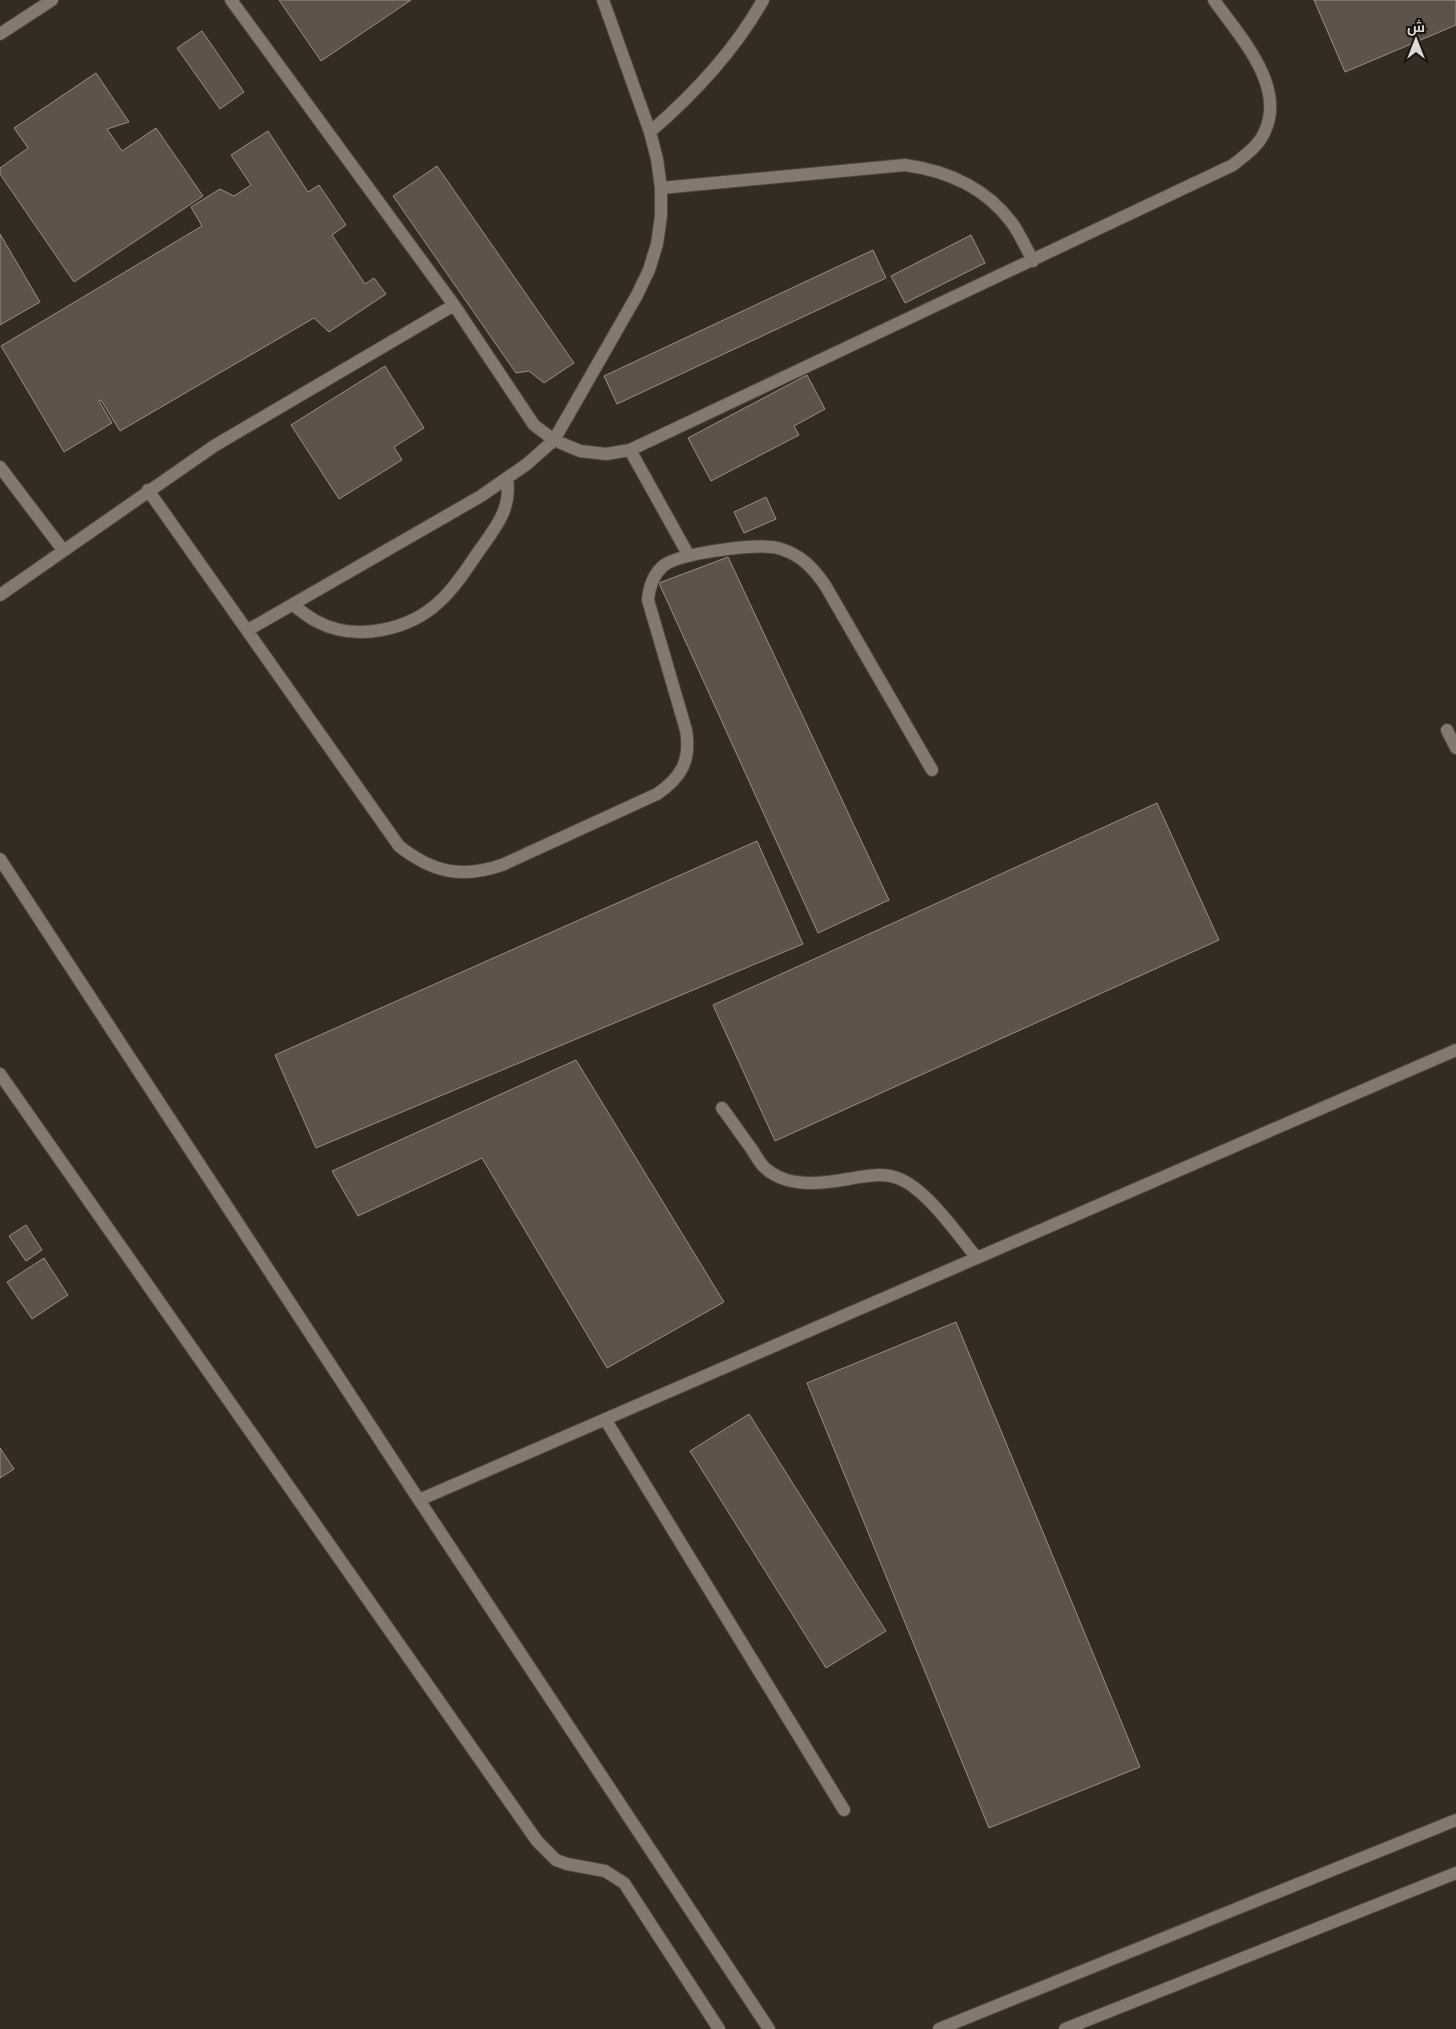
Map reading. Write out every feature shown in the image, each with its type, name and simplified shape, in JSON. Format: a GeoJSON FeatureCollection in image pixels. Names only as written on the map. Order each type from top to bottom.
{"type":"FeatureCollection","features":[{"type":"Feature","properties":{"kind":"street"},"geometry":{"type":"LineString","coordinates":[[0,34],[52,0]]}},
{"type":"Feature","properties":{"kind":"street"},"geometry":{"type":"LineString","coordinates":[[231,0],[454,305],[534,425],[554,440],[580,451],[606,454],[630,450],[1233,165],[1253,149],[1265,132],[1271,108],[1269,91],[1261,69],[1214,0]]}},
{"type":"Feature","properties":{"kind":"street"},"geometry":{"type":"LineString","coordinates":[[248,630],[507,479],[554,440],[637,295],[649,270],[657,244],[661,216],[661,188],[650,132],[603,0]]}},
{"type":"Feature","properties":{"kind":"street"},"geometry":{"type":"LineString","coordinates":[[650,132],[684,102],[720,63],[754,17],[763,0]]}},
{"type":"Feature","properties":{"kind":"street"},"geometry":{"type":"LineString","coordinates":[[661,188],[888,166],[905,165],[930,169],[953,176],[976,188],[996,205],[1012,224],[1033,261]]}},
{"type":"Feature","properties":{"kind":"street"},"geometry":{"type":"LineString","coordinates":[[0,595],[148,490],[214,446],[454,305]]}},
{"type":"Feature","properties":{"kind":"street"},"geometry":{"type":"LineString","coordinates":[[630,450],[689,556]]}},
{"type":"Feature","properties":{"kind":"street"},"geometry":{"type":"LineString","coordinates":[[0,467],[63,550]]}},
{"type":"Feature","properties":{"kind":"street"},"geometry":{"type":"LineString","coordinates":[[293,605],[319,623],[339,629],[361,632],[382,630],[403,624],[422,615],[439,603],[454,587],[504,515],[509,491],[507,479]]}},
{"type":"Feature","properties":{"kind":"street"},"geometry":{"type":"LineString","coordinates":[[148,490],[399,846],[430,866],[448,871],[466,872],[484,871],[502,865],[657,794],[672,784],[682,769],[687,756],[688,743],[686,730],[648,600],[649,588],[654,577],[662,567],[674,559],[689,556],[754,546],[772,547],[790,552],[804,560],[825,585],[932,770]]}},
{"type":"Feature","properties":{"kind":"street"},"geometry":{"type":"LineString","coordinates":[[1447,730],[1456,748]]}},
{"type":"Feature","properties":{"kind":"street"},"geometry":{"type":"LineString","coordinates":[[0,860],[768,2029]]}},
{"type":"Feature","properties":{"kind":"street"},"geometry":{"type":"LineString","coordinates":[[419,1500],[1456,1050]]}},
{"type":"Feature","properties":{"kind":"street"},"geometry":{"type":"LineString","coordinates":[[0,1074],[537,1841],[556,1860],[605,1871],[624,1883],[719,2029]]}},
{"type":"Feature","properties":{"kind":"street"},"geometry":{"type":"LineString","coordinates":[[722,1108],[764,1167],[781,1178],[799,1184],[823,1183],[884,1175],[899,1179],[913,1186],[924,1195],[977,1258]]}},
{"type":"Feature","properties":{"kind":"street"},"geometry":{"type":"LineString","coordinates":[[605,1419],[844,1810]]}},
{"type":"Feature","properties":{"kind":"street"},"geometry":{"type":"LineString","coordinates":[[939,2029],[1456,1820]]}},
{"type":"Feature","properties":{"kind":"street"},"geometry":{"type":"LineString","coordinates":[[1065,2029],[1456,1872]]}},
{"type":"Feature","properties":{"kind":"building"},"geometry":{"type":"Polygon","coordinates":[[[279,0],[411,0],[321,61],[279,0]]]}},
{"type":"Feature","properties":{"kind":"building"},"geometry":{"type":"Polygon","coordinates":[[[1314,0],[1456,0],[1456,25],[1345,72],[1314,0]]]}},
{"type":"Feature","properties":{"kind":"building"},"geometry":{"type":"Polygon","coordinates":[[[202,31],[244,92],[220,109],[177,48],[202,31]]]}},
{"type":"Feature","properties":{"kind":"building"},"geometry":{"type":"Polygon","coordinates":[[[96,73],[129,122],[107,129],[122,151],[156,128],[203,196],[74,282],[0,174],[0,168],[28,148],[14,128],[96,73]]]}},
{"type":"Feature","properties":{"kind":"building"},"geometry":{"type":"Polygon","coordinates":[[[268,131],[308,192],[319,185],[346,225],[332,235],[365,284],[374,278],[386,294],[329,332],[314,318],[120,431],[101,400],[99,401],[112,423],[64,452],[1,346],[202,226],[191,207],[220,189],[234,196],[251,185],[231,155],[268,131]]]}},
{"type":"Feature","properties":{"kind":"building"},"geometry":{"type":"Polygon","coordinates":[[[437,166],[574,363],[544,383],[529,371],[516,373],[393,196],[437,166]]]}},
{"type":"Feature","properties":{"kind":"building"},"geometry":{"type":"Polygon","coordinates":[[[0,234],[40,302],[0,325],[0,234]]]}},
{"type":"Feature","properties":{"kind":"building"},"geometry":{"type":"Polygon","coordinates":[[[971,235],[985,263],[905,303],[891,276],[971,235]]]}},
{"type":"Feature","properties":{"kind":"building"},"geometry":{"type":"Polygon","coordinates":[[[873,250],[886,278],[617,404],[604,376],[873,250]]]}},
{"type":"Feature","properties":{"kind":"building"},"geometry":{"type":"Polygon","coordinates":[[[385,366],[424,428],[394,447],[402,460],[339,499],[291,425],[385,366]]]}},
{"type":"Feature","properties":{"kind":"building"},"geometry":{"type":"Polygon","coordinates":[[[807,375],[825,409],[794,426],[799,435],[711,481],[688,438],[807,375]]]}},
{"type":"Feature","properties":{"kind":"building"},"geometry":{"type":"Polygon","coordinates":[[[766,497],[776,519],[744,533],[734,512],[766,497]]]}},
{"type":"Feature","properties":{"kind":"building"},"geometry":{"type":"Polygon","coordinates":[[[728,557],[889,900],[818,933],[659,583],[728,557]]]}},
{"type":"Feature","properties":{"kind":"building"},"geometry":{"type":"Polygon","coordinates":[[[1157,803],[1219,940],[775,1141],[713,1005],[1157,803]]]}},
{"type":"Feature","properties":{"kind":"building"},"geometry":{"type":"Polygon","coordinates":[[[757,841],[803,944],[316,1148],[275,1055],[757,841]]]}},
{"type":"Feature","properties":{"kind":"building"},"geometry":{"type":"Polygon","coordinates":[[[576,1060],[724,1302],[607,1368],[482,1158],[358,1216],[332,1171],[576,1060]]]}},
{"type":"Feature","properties":{"kind":"building"},"geometry":{"type":"Polygon","coordinates":[[[26,1225],[42,1250],[26,1261],[9,1236],[26,1225]]]}},
{"type":"Feature","properties":{"kind":"building"},"geometry":{"type":"Polygon","coordinates":[[[44,1258],[68,1295],[32,1319],[7,1282],[44,1258]]]}},
{"type":"Feature","properties":{"kind":"building"},"geometry":{"type":"Polygon","coordinates":[[[956,1322],[1140,1767],[989,1828],[807,1383],[956,1322]]]}},
{"type":"Feature","properties":{"kind":"building"},"geometry":{"type":"Polygon","coordinates":[[[749,1414],[886,1631],[826,1668],[690,1451],[749,1414]]]}},
{"type":"Feature","properties":{"kind":"building"},"geometry":{"type":"Polygon","coordinates":[[[0,1448],[14,1469],[0,1478],[0,1448]]]}}]}
